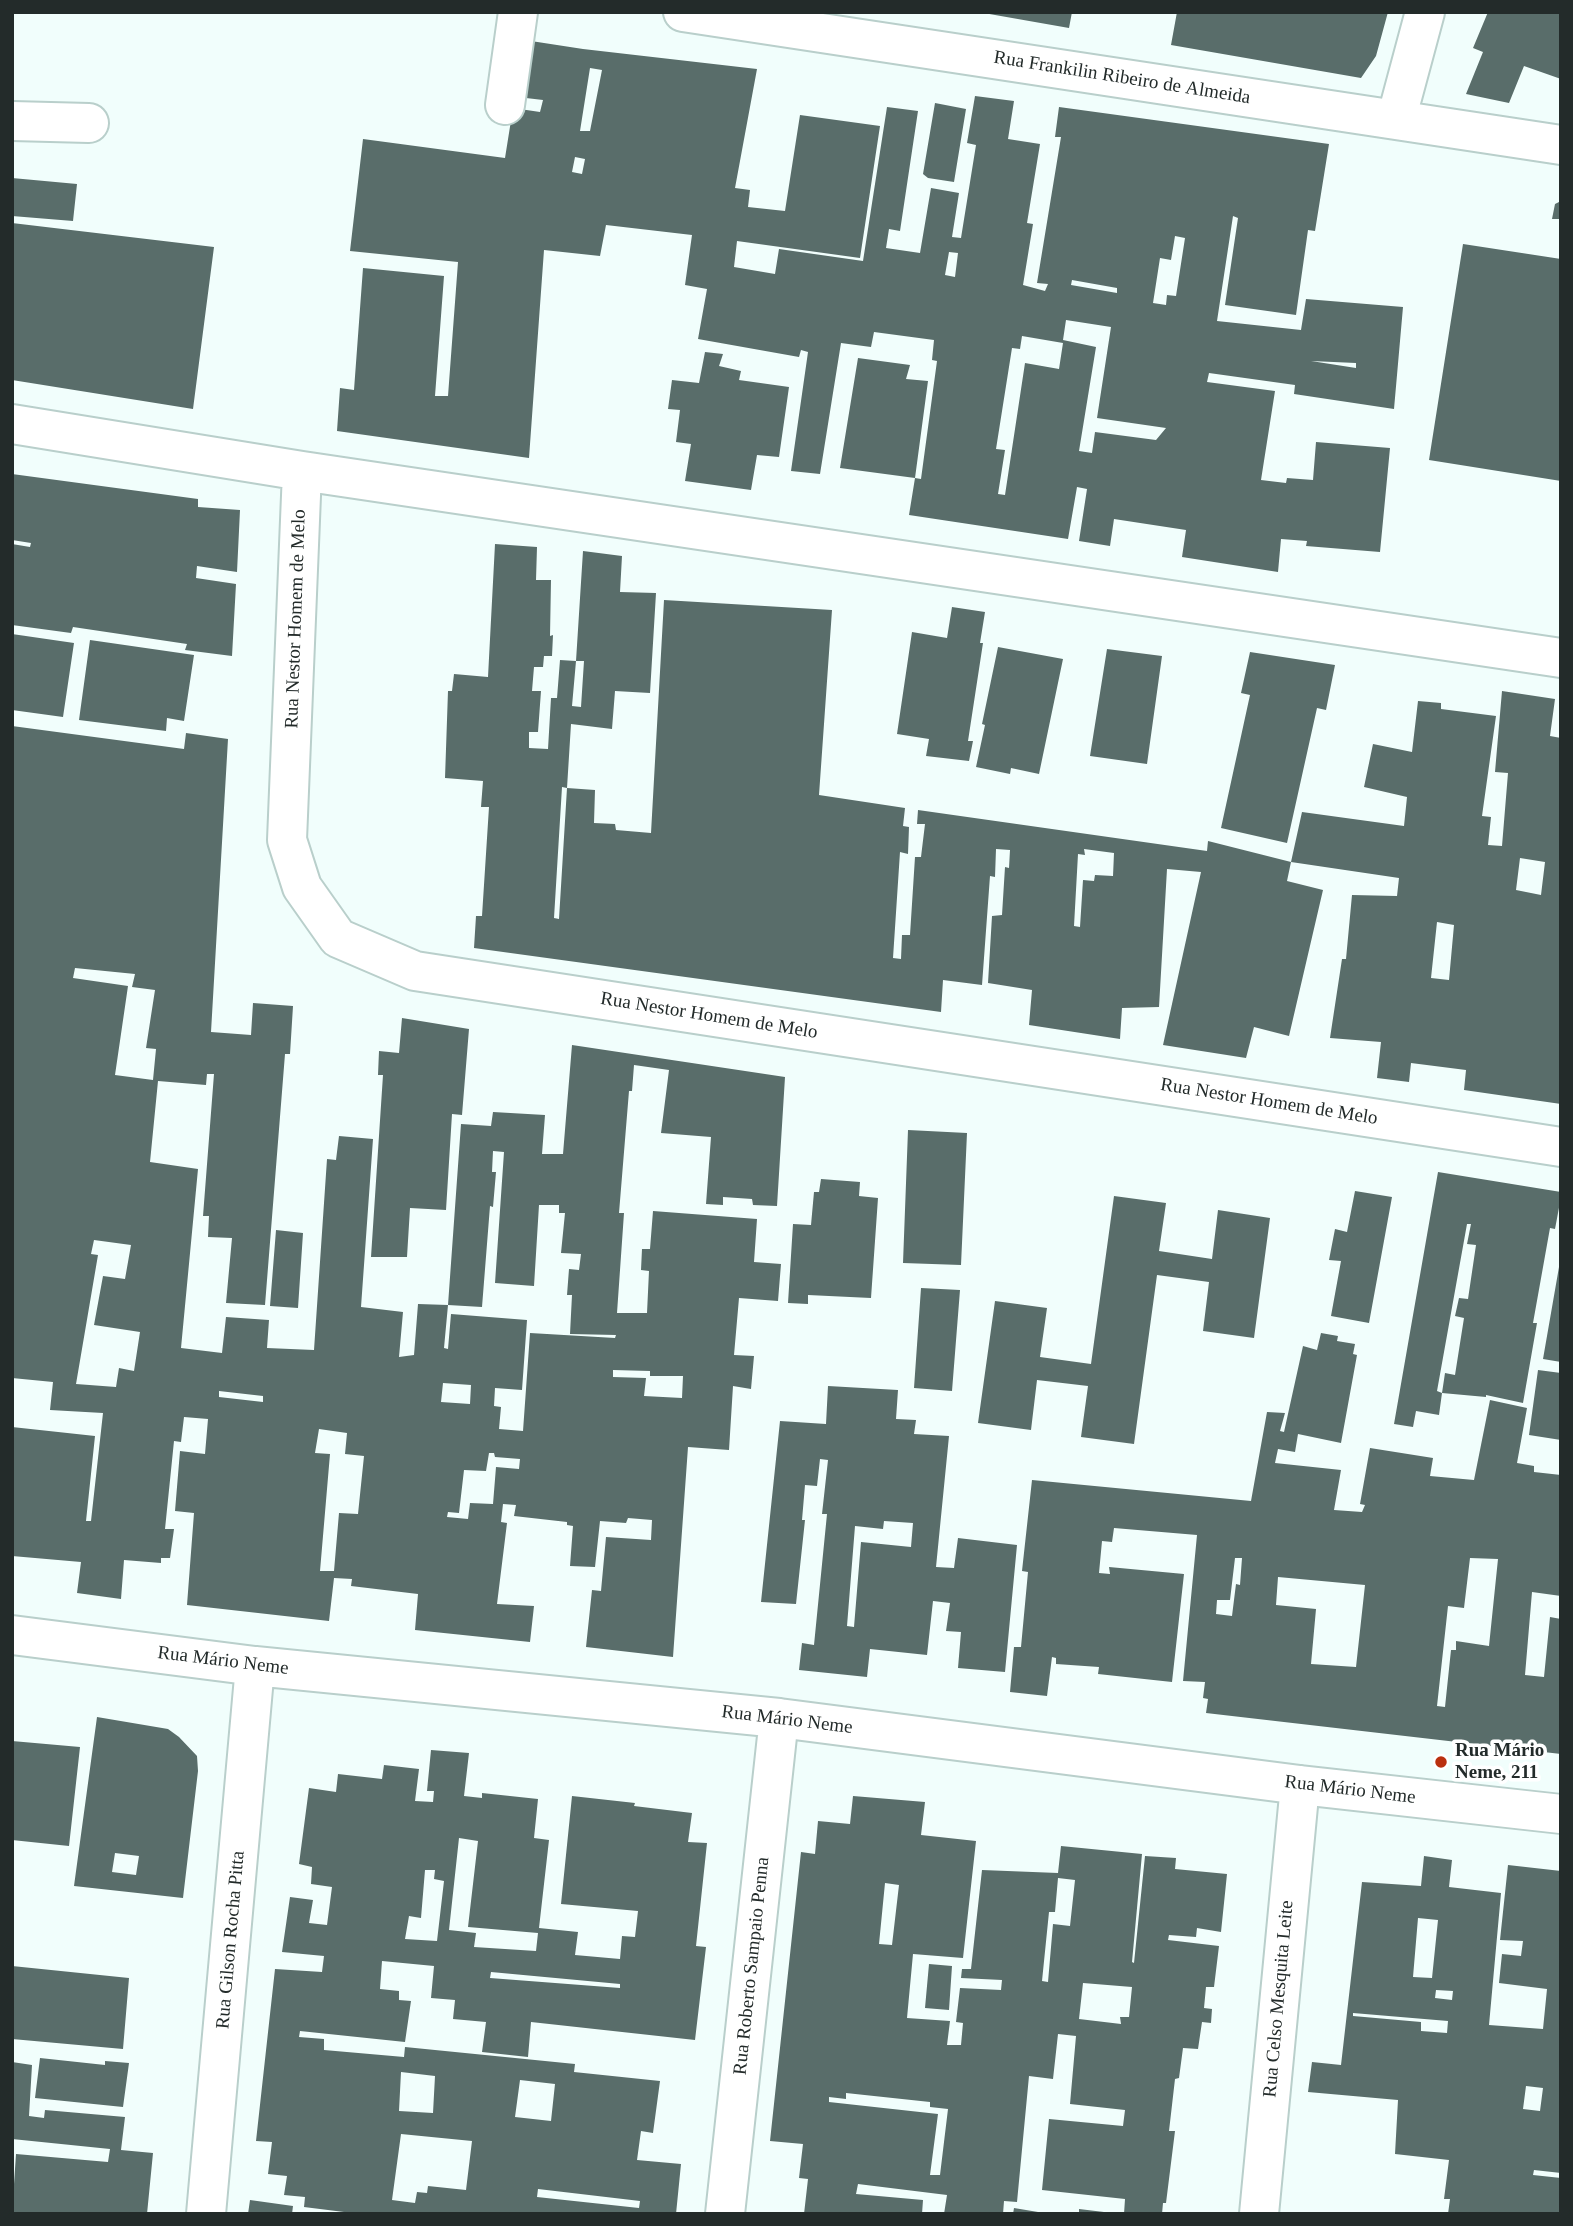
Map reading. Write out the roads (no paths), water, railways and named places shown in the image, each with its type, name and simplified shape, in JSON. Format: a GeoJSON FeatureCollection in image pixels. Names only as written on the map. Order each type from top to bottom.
{"type":"FeatureCollection","features":[{"type":"Feature","properties":{"kind":"street"},"geometry":{"type":"LineString","coordinates":[[505,105],[518,12]]}},
{"type":"Feature","properties":{"kind":"street","name":"Rua Frankilin Ribeiro de Almeida"},"geometry":{"type":"LineString","coordinates":[[683,12],[1561,145]]}},
{"type":"Feature","properties":{"kind":"street"},"geometry":{"type":"LineString","coordinates":[[1396,120],[1425,12]]}},
{"type":"Feature","properties":{"kind":"street"},"geometry":{"type":"LineString","coordinates":[[12,121],[89,122]]}},
{"type":"Feature","properties":{"kind":"street"},"geometry":{"type":"LineString","coordinates":[[12,424],[302,471],[1561,658]]}},
{"type":"Feature","properties":{"kind":"street","name":"Rua Nestor Homem de Melo"},"geometry":{"type":"LineString","coordinates":[[302,471],[287,840],[302,887],[338,939],[415,971],[1561,1147]]}},
{"type":"Feature","properties":{"kind":"street","name":"Rua Mário Neme"},"geometry":{"type":"LineString","coordinates":[[12,1635],[255,1666],[779,1718],[1300,1785],[1561,1814]]}},
{"type":"Feature","properties":{"kind":"street","name":"Rua Gilson Rocha Pitta"},"geometry":{"type":"LineString","coordinates":[[206,2214],[255,1666]]}},
{"type":"Feature","properties":{"kind":"street","name":"Rua Roberto Sampaio Penna"},"geometry":{"type":"LineString","coordinates":[[725,2214],[779,1718]]}},
{"type":"Feature","properties":{"kind":"street","name":"Rua Celso Mesquita Leite"},"geometry":{"type":"LineString","coordinates":[[1259,2214],[1300,1785]]}},
{"type":"Feature","properties":{"kind":"place","name":"Rua Mário Neme, 211"},"geometry":{"type":"Point","coordinates":[1441,1762]}}]}
